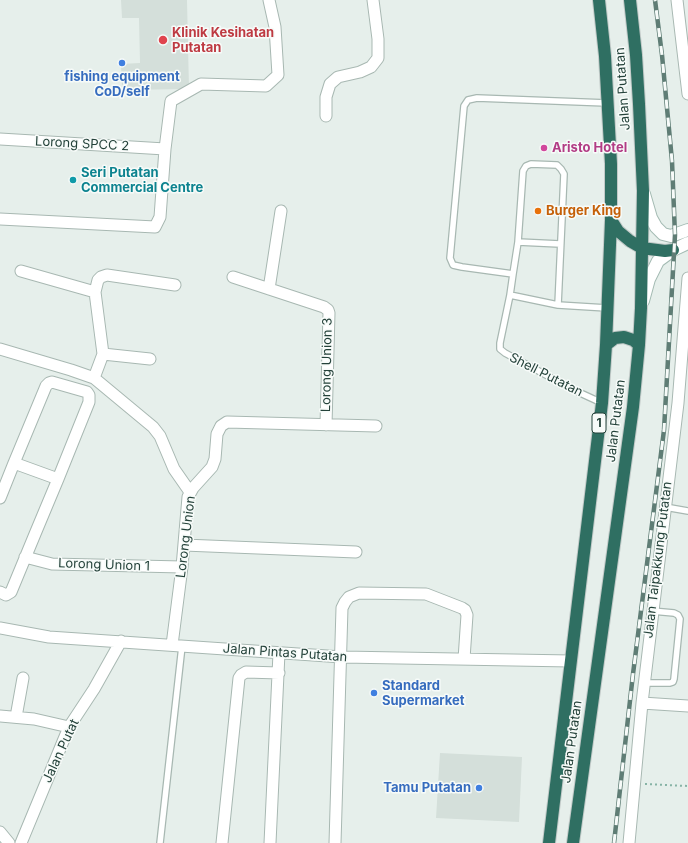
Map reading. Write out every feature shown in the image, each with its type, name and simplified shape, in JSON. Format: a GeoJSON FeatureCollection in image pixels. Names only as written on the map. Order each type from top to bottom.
{"type":"FeatureCollection","features":[{"type":"Feature","properties":{"kind":"highway","name":"Jalan Putatan"},"geometry":{"type":"LineString","coordinates":[[549,843],[602,403],[606,345],[611,220],[610,164],[605,56],[599,0]]}},
{"type":"Feature","properties":{"kind":"highway","name":"Jalan Putatan"},"geometry":{"type":"LineString","coordinates":[[573,843],[639,346],[643,191],[639,104],[630,0]]}},
{"type":"Feature","properties":{"kind":"highway"},"geometry":{"type":"LineString","coordinates":[[611,220],[618,231],[630,241],[642,248],[649,250],[674,250]]}},
{"type":"Feature","properties":{"kind":"highway"},"geometry":{"type":"LineString","coordinates":[[606,345],[615,338],[624,337],[633,340],[639,346]]}},
{"type":"Feature","properties":{"kind":"main road"},"geometry":{"type":"LineString","coordinates":[[643,191],[656,227],[663,234],[671,236],[688,230]]}},
{"type":"Feature","properties":{"kind":"main road"},"geometry":{"type":"LineString","coordinates":[[641,308],[649,279],[658,262],[674,250],[688,243]]}},
{"type":"Feature","properties":{"kind":"street"},"geometry":{"type":"LineString","coordinates":[[0,219],[155,227],[160,217],[165,149],[171,101],[201,84],[266,86],[278,75],[275,27],[269,0]]}},
{"type":"Feature","properties":{"kind":"street"},"geometry":{"type":"LineString","coordinates":[[326,116],[326,97],[330,84],[338,77],[360,72],[371,67],[378,58],[378,38],[373,0]]}},
{"type":"Feature","properties":{"kind":"street"},"geometry":{"type":"LineString","coordinates":[[677,0],[688,94]]}},
{"type":"Feature","properties":{"kind":"street","name":"Lorong SPCC 2"},"geometry":{"type":"LineString","coordinates":[[0,140],[165,149]]}},
{"type":"Feature","properties":{"kind":"street"},"geometry":{"type":"LineString","coordinates":[[269,289],[280,211]]}},
{"type":"Feature","properties":{"kind":"street"},"geometry":{"type":"LineString","coordinates":[[21,271],[96,292]]}},
{"type":"Feature","properties":{"kind":"street"},"geometry":{"type":"LineString","coordinates":[[94,378],[102,354],[96,292],[98,280],[107,275],[175,285]]}},
{"type":"Feature","properties":{"kind":"street","name":"Lorong Union 3"},"geometry":{"type":"LineString","coordinates":[[233,277],[324,307],[328,310],[326,425]]}},
{"type":"Feature","properties":{"kind":"street","name":"Jalan Taipakkung Putatan"},"geometry":{"type":"LineString","coordinates":[[629,843],[652,611],[686,336],[688,278]]}},
{"type":"Feature","properties":{"kind":"street"},"geometry":{"type":"LineString","coordinates":[[0,349],[94,378],[153,427],[160,436],[174,469],[190,492]]}},
{"type":"Feature","properties":{"kind":"street"},"geometry":{"type":"LineString","coordinates":[[102,354],[150,359]]}},
{"type":"Feature","properties":{"kind":"street"},"geometry":{"type":"LineString","coordinates":[[0,498],[46,386],[49,383],[56,382],[87,392],[89,395],[89,402],[11,592],[6,595],[0,592]]}},
{"type":"Feature","properties":{"kind":"street","name":"Lorong Union"},"geometry":{"type":"LineString","coordinates":[[177,646],[188,497],[190,492],[212,467],[215,459],[217,434],[221,426],[227,422],[376,426]]}},
{"type":"Feature","properties":{"kind":"street"},"geometry":{"type":"LineString","coordinates":[[14,463],[58,479]]}},
{"type":"Feature","properties":{"kind":"street"},"geometry":{"type":"LineString","coordinates":[[184,545],[356,552]]}},
{"type":"Feature","properties":{"kind":"street","name":"Lorong Union 1"},"geometry":{"type":"LineString","coordinates":[[26,557],[52,564],[182,567]]}},
{"type":"Feature","properties":{"kind":"street"},"geometry":{"type":"LineString","coordinates":[[335,843],[342,657],[342,608],[345,602],[349,597],[359,593],[432,596],[462,608],[465,610],[467,615],[464,659]]}},
{"type":"Feature","properties":{"kind":"street","name":"Jalan Pintas Putatan"},"geometry":{"type":"LineString","coordinates":[[0,628],[50,637],[342,657],[571,660]]}},
{"type":"Feature","properties":{"kind":"street","name":"Jalan Putat"},"geometry":{"type":"LineString","coordinates":[[21,843],[69,727],[94,689],[121,641]]}},
{"type":"Feature","properties":{"kind":"street"},"geometry":{"type":"LineString","coordinates":[[270,843],[279,653]]}},
{"type":"Feature","properties":{"kind":"street"},"geometry":{"type":"LineString","coordinates":[[222,843],[239,678],[246,672],[278,673]]}},
{"type":"Feature","properties":{"kind":"street"},"geometry":{"type":"LineString","coordinates":[[16,717],[23,678]]}},
{"type":"Feature","properties":{"kind":"street"},"geometry":{"type":"LineString","coordinates":[[642,703],[688,706]]}},
{"type":"Feature","properties":{"kind":"street"},"geometry":{"type":"LineString","coordinates":[[0,716],[34,719],[69,727]]}},
{"type":"Feature","properties":{"kind":"street"},"geometry":{"type":"LineString","coordinates":[[0,832],[9,843]]}},
{"type":"Feature","properties":{"kind":"lane"},"geometry":{"type":"LineString","coordinates":[[513,274],[453,265],[450,258],[464,106],[468,100],[477,98],[607,103]]}},
{"type":"Feature","properties":{"kind":"lane"},"geometry":{"type":"LineString","coordinates":[[558,305],[564,174],[562,169],[557,165],[531,164],[526,166],[523,171],[518,242],[510,295],[558,305],[607,308]]}},
{"type":"Feature","properties":{"kind":"lane"},"geometry":{"type":"LineString","coordinates":[[518,242],[560,244]]}},
{"type":"Feature","properties":{"kind":"lane","name":"Shell Putatan"},"geometry":{"type":"LineString","coordinates":[[510,295],[500,348],[505,353],[576,391],[602,403]]}},
{"type":"Feature","properties":{"kind":"lane"},"geometry":{"type":"LineString","coordinates":[[665,506],[688,511]]}},
{"type":"Feature","properties":{"kind":"lane"},"geometry":{"type":"LineString","coordinates":[[644,683],[670,683],[673,682],[674,679],[680,619],[674,612],[652,611]]}},
{"type":"Feature","properties":{"kind":"lane"},"geometry":{"type":"LineString","coordinates":[[160,843],[177,646]]}},
{"type":"Feature","properties":{"kind":"path"},"geometry":{"type":"LineString","coordinates":[[634,783],[688,786]]}},
{"type":"Feature","properties":{"kind":"shaded area","name":"Klinik Kesihatan Putatan"},"geometry":{"type":"Polygon","coordinates":[[[121,0],[187,0],[189,89],[122,90],[121,64],[140,63],[139,18],[122,18],[121,0]]]}},
{"type":"Feature","properties":{"kind":"shaded area","name":"Tamu Putatan"},"geometry":{"type":"Polygon","coordinates":[[[440,753],[522,757],[519,822],[436,818],[440,753]]]}},
{"type":"Feature","properties":{"kind":"railway"},"geometry":{"type":"LineString","coordinates":[[614,843],[633,674],[664,430],[675,235],[672,161],[655,0]]}},
{"type":"Feature","properties":{"kind":"place","name":"Klinik Kesihatan Putatan"},"geometry":{"type":"Point","coordinates":[163,40]}},
{"type":"Feature","properties":{"kind":"place","name":"fishing equipment CoD/self"},"geometry":{"type":"Point","coordinates":[122,63]}},
{"type":"Feature","properties":{"kind":"place","name":"Aristo Hotel"},"geometry":{"type":"Point","coordinates":[544,148]}},
{"type":"Feature","properties":{"kind":"place","name":"Seri Putatan Commercial Centre"},"geometry":{"type":"Point","coordinates":[73,180]}},
{"type":"Feature","properties":{"kind":"place","name":"Burger King"},"geometry":{"type":"Point","coordinates":[538,211]}},
{"type":"Feature","properties":{"kind":"place","name":"Standard Supermarket"},"geometry":{"type":"Point","coordinates":[374,693]}},
{"type":"Feature","properties":{"kind":"place","name":"Tamu Putatan"},"geometry":{"type":"Point","coordinates":[479,788]}}]}
